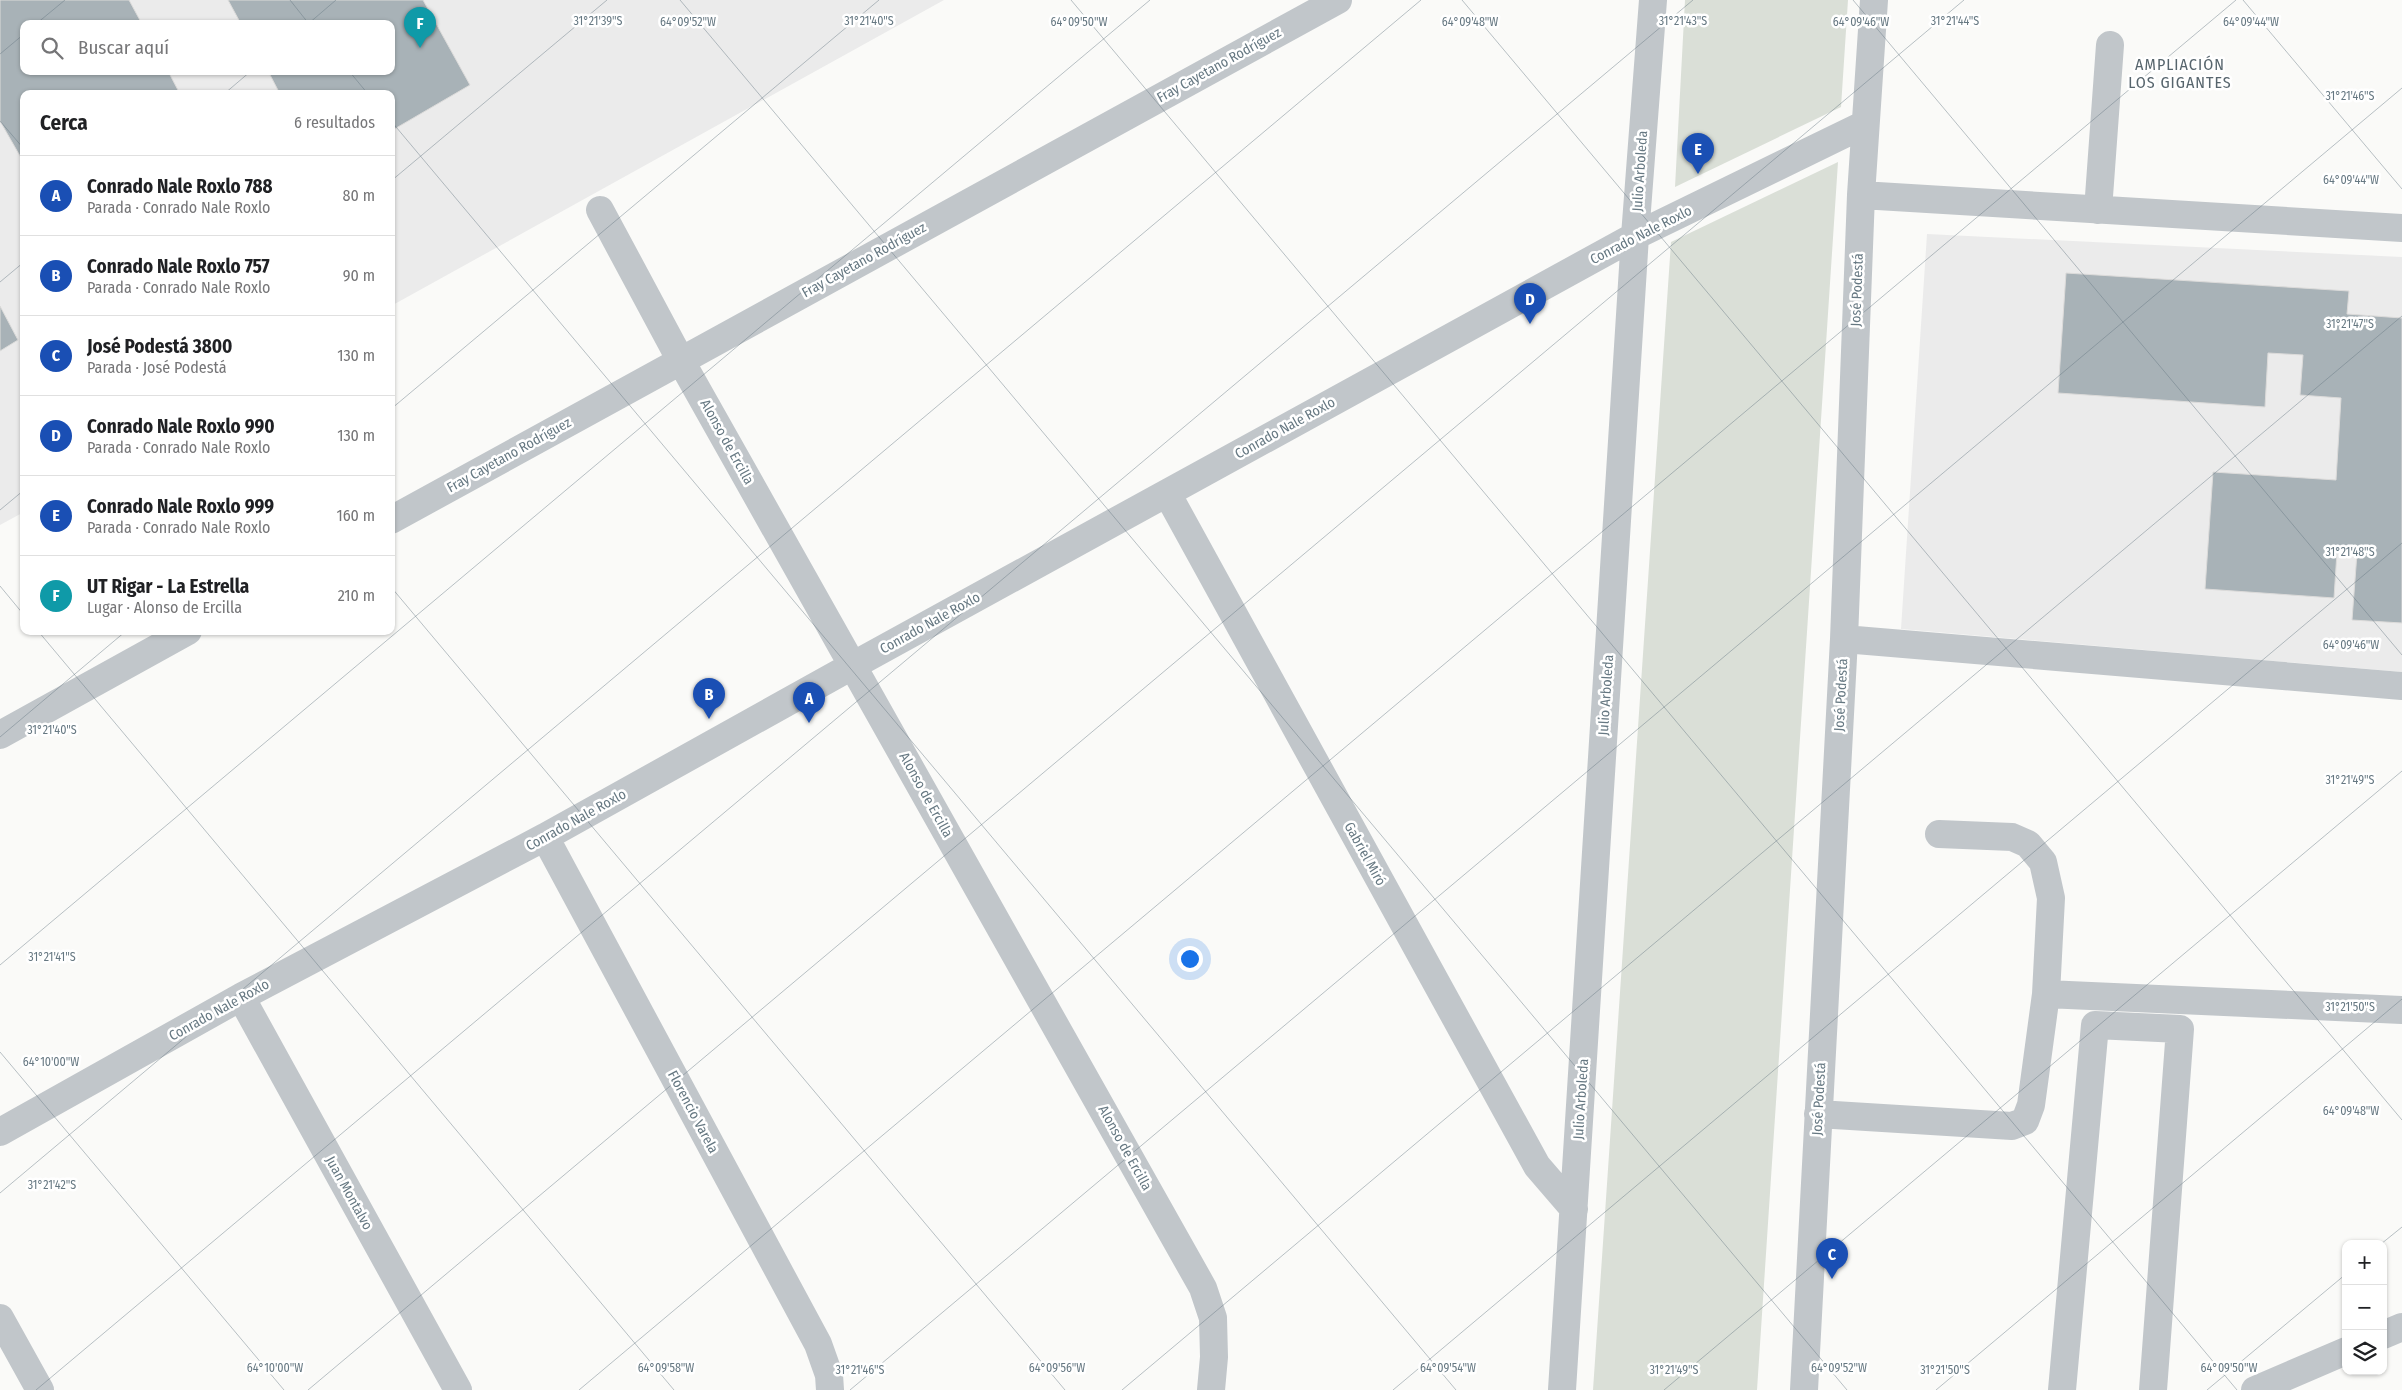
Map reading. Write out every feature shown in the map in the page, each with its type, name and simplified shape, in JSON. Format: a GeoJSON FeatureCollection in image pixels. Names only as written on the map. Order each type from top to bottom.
{"type":"FeatureCollection","features":[{"type":"Feature","properties":{"kind":"street","name":"Fray Cayetano Rodríguez"},"geometry":{"type":"LineString","coordinates":[[395,518],[1338,0]]}},
{"type":"Feature","properties":{"kind":"street","name":"Julio Arboleda"},"geometry":{"type":"LineString","coordinates":[[1562,1390],[1635,236],[1653,0]]}},
{"type":"Feature","properties":{"kind":"street","name":"José Podestá"},"geometry":{"type":"LineString","coordinates":[[1804,1390],[1844,639],[1861,195],[1874,0]]}},
{"type":"Feature","properties":{"kind":"street"},"geometry":{"type":"LineString","coordinates":[[2098,210],[2110,45]]}},
{"type":"Feature","properties":{"kind":"street","name":"Conrado Nale Roxlo"},"geometry":{"type":"LineString","coordinates":[[0,1132],[241,997],[545,837],[852,666],[1635,236],[1866,124]]}},
{"type":"Feature","properties":{"kind":"street"},"geometry":{"type":"LineString","coordinates":[[1861,195],[2402,228]]}},
{"type":"Feature","properties":{"kind":"street","name":"Alonso de Ercilla"},"geometry":{"type":"LineString","coordinates":[[600,210],[681,360],[852,666],[1203,1288],[1214,1318],[1214,1357],[1211,1390]]}},
{"type":"Feature","properties":{"kind":"street","name":"Gabriel Miró"},"geometry":{"type":"LineString","coordinates":[[1167,493],[1537,1166],[1574,1209]]}},
{"type":"Feature","properties":{"kind":"street"},"geometry":{"type":"LineString","coordinates":[[0,735],[181,635]]}},
{"type":"Feature","properties":{"kind":"street"},"geometry":{"type":"LineString","coordinates":[[1844,639],[2402,686]]}},
{"type":"Feature","properties":{"kind":"street"},"geometry":{"type":"LineString","coordinates":[[1818,1114],[2012,1126],[2025,1121],[2031,1105],[2046,994],[2051,898],[2043,862],[2028,844],[2012,838],[1939,834]]}},
{"type":"Feature","properties":{"kind":"street","name":"Florencio Varela"},"geometry":{"type":"LineString","coordinates":[[545,837],[818,1344],[829,1375],[830,1390]]}},
{"type":"Feature","properties":{"kind":"street"},"geometry":{"type":"LineString","coordinates":[[2046,994],[2402,1010]]}},
{"type":"Feature","properties":{"kind":"street","name":"Juan Montalvo"},"geometry":{"type":"LineString","coordinates":[[241,997],[458,1390]]}},
{"type":"Feature","properties":{"kind":"street"},"geometry":{"type":"LineString","coordinates":[[2062,1390],[2095,1025],[2180,1029],[2152,1390]]}},
{"type":"Feature","properties":{"kind":"street"},"geometry":{"type":"LineString","coordinates":[[0,1318],[40,1390]]}},
{"type":"Feature","properties":{"kind":"street"},"geometry":{"type":"LineString","coordinates":[[2387,1333],[2402,1327]]}},
{"type":"Feature","properties":{"kind":"street"},"geometry":{"type":"LineString","coordinates":[[2255,1390],[2342,1353]]}},
{"type":"Feature","properties":{"kind":"shaded area"},"geometry":{"type":"Polygon","coordinates":[[[0,0],[944,0],[395,304],[395,90],[20,90],[20,514],[0,525],[0,0]]]}},
{"type":"Feature","properties":{"kind":"shaded area"},"geometry":{"type":"Polygon","coordinates":[[[1685,0],[1848,0],[1841,107],[1675,187],[1685,0]]]}},
{"type":"Feature","properties":{"kind":"shaded area"},"geometry":{"type":"Polygon","coordinates":[[[1838,162],[1757,1390],[1593,1390],[1671,242],[1838,162]]]}},
{"type":"Feature","properties":{"kind":"shaded area"},"geometry":{"type":"Polygon","coordinates":[[[1927,234],[2402,257],[2402,672],[1901,629],[1927,234]]]}},
{"type":"Feature","properties":{"kind":"building"},"geometry":{"type":"Polygon","coordinates":[[[0,0],[129,0],[140,20],[20,20],[20,75],[170,75],[178,90],[20,90],[20,156],[0,121],[0,0]]]}},
{"type":"Feature","properties":{"kind":"building"},"geometry":{"type":"Polygon","coordinates":[[[228,0],[423,0],[470,85],[395,129],[395,90],[278,90],[270,75],[395,75],[395,20],[239,20],[228,0]]]}},
{"type":"Feature","properties":{"kind":"building"},"geometry":{"type":"Polygon","coordinates":[[[2066,273],[2349,291],[2347,314],[2402,318],[2402,623],[2352,620],[2357,553],[2337,552],[2334,598],[2205,589],[2213,472],[2336,480],[2341,398],[2300,395],[2303,355],[2268,353],[2265,407],[2058,393],[2066,273]]]}},
{"type":"Feature","properties":{"kind":"building"},"geometry":{"type":"Polygon","coordinates":[[[0,306],[18,340],[0,351],[0,306]]]}},
{"type":"Feature","properties":{"kind":"place","name":"UT Rigar - La Estrella"},"geometry":{"type":"Point","coordinates":[420,48]}},
{"type":"Feature","properties":{"kind":"place","name":"Conrado Nale Roxlo 999"},"geometry":{"type":"Point","coordinates":[1698,174]}},
{"type":"Feature","properties":{"kind":"place","name":"Conrado Nale Roxlo 990"},"geometry":{"type":"Point","coordinates":[1530,324]}},
{"type":"Feature","properties":{"kind":"place","name":"Conrado Nale Roxlo 757"},"geometry":{"type":"Point","coordinates":[709,719]}},
{"type":"Feature","properties":{"kind":"place","name":"Conrado Nale Roxlo 788"},"geometry":{"type":"Point","coordinates":[809,723]}},
{"type":"Feature","properties":{"kind":"place","name":"José Podestá 3800"},"geometry":{"type":"Point","coordinates":[1832,1279]}},
{"type":"Feature","properties":{"kind":"district","name":"AMPLIACIÓN LOS GIGANTES"},"geometry":{"type":"Point","coordinates":[2180,73]}}]}
